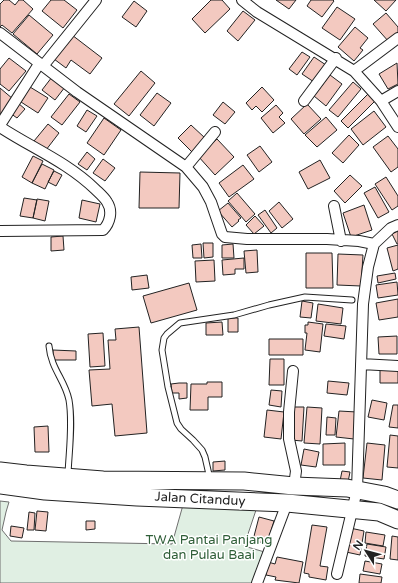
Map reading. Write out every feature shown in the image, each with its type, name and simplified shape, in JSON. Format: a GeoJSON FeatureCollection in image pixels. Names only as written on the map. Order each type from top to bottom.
{"type":"FeatureCollection","features":[{"type":"Feature","properties":{"kind":"main road","name":"Jalan Citanduy"},"geometry":{"type":"LineString","coordinates":[[0,471],[103,480],[244,481],[294,486],[347,488],[384,495],[398,500]]}},
{"type":"Feature","properties":{"kind":"main road","name":"Jalan Citanduy"},"geometry":{"type":"LineString","coordinates":[[0,485],[45,491],[137,497],[287,503],[378,512],[398,520]]}},
{"type":"Feature","properties":{"kind":"street"},"geometry":{"type":"LineString","coordinates":[[0,231],[103,230],[109,221],[110,210],[107,202],[86,180],[59,161],[14,136],[0,126],[41,65],[96,0]]}},
{"type":"Feature","properties":{"kind":"street"},"geometry":{"type":"LineString","coordinates":[[242,0],[257,12],[354,70],[381,100],[398,127]]}},
{"type":"Feature","properties":{"kind":"street"},"geometry":{"type":"LineString","coordinates":[[0,34],[77,92],[186,167],[203,187],[211,202],[222,234],[225,238],[327,239],[359,241],[374,244]]}},
{"type":"Feature","properties":{"kind":"street"},"geometry":{"type":"LineString","coordinates":[[354,70],[398,38]]}},
{"type":"Feature","properties":{"kind":"street"},"geometry":{"type":"LineString","coordinates":[[304,101],[336,58]]}},
{"type":"Feature","properties":{"kind":"street"},"geometry":{"type":"LineString","coordinates":[[381,100],[398,91]]}},
{"type":"Feature","properties":{"kind":"street"},"geometry":{"type":"LineString","coordinates":[[186,167],[215,132]]}},
{"type":"Feature","properties":{"kind":"street"},"geometry":{"type":"LineString","coordinates":[[334,206],[341,241]]}},
{"type":"Feature","properties":{"kind":"street"},"geometry":{"type":"LineString","coordinates":[[337,574],[357,490],[363,304],[368,267],[374,244],[391,228],[398,225]]}},
{"type":"Feature","properties":{"kind":"street"},"geometry":{"type":"LineString","coordinates":[[362,364],[398,366]]}},
{"type":"Feature","properties":{"kind":"street"},"geometry":{"type":"LineString","coordinates":[[293,371],[289,439],[296,471],[294,486]]}},
{"type":"Feature","properties":{"kind":"street"},"geometry":{"type":"LineString","coordinates":[[257,583],[287,503]]}},
{"type":"Feature","properties":{"kind":"lane"},"geometry":{"type":"LineString","coordinates":[[210,481],[202,450],[179,427],[177,423],[168,388],[162,350],[164,338],[167,334],[180,323],[234,315],[305,297],[352,300]]}},
{"type":"Feature","properties":{"kind":"lane"},"geometry":{"type":"LineString","coordinates":[[49,346],[52,362],[69,401],[70,448],[67,477]]}},
{"type":"Feature","properties":{"kind":"green space","name":"TWA Pantai Panjang dan Pulau Baai"},"geometry":{"type":"Polygon","coordinates":[[[0,501],[9,502],[2,530],[11,541],[172,544],[183,505],[257,507],[244,546],[268,553],[257,583],[0,583],[0,501]]]}},
{"type":"Feature","properties":{"kind":"building"},"geometry":{"type":"Polygon","coordinates":[[[4,0],[9,0],[15,5],[19,0],[23,0],[33,9],[12,33],[2,25],[0,27],[0,4],[4,0]]]}},
{"type":"Feature","properties":{"kind":"building"},"geometry":{"type":"Polygon","coordinates":[[[51,0],[64,0],[77,10],[63,28],[42,11],[51,0]]]}},
{"type":"Feature","properties":{"kind":"building"},"geometry":{"type":"Polygon","coordinates":[[[211,0],[222,0],[230,9],[205,33],[192,19],[211,0]]]}},
{"type":"Feature","properties":{"kind":"building"},"geometry":{"type":"Polygon","coordinates":[[[276,0],[296,0],[289,9],[276,0]]]}},
{"type":"Feature","properties":{"kind":"building"},"geometry":{"type":"Polygon","coordinates":[[[311,0],[334,1],[322,17],[307,6],[311,0]]]}},
{"type":"Feature","properties":{"kind":"building"},"geometry":{"type":"Polygon","coordinates":[[[374,0],[396,0],[386,11],[374,0]]]}},
{"type":"Feature","properties":{"kind":"building"},"geometry":{"type":"Polygon","coordinates":[[[134,1],[147,11],[136,27],[122,17],[134,1]]]}},
{"type":"Feature","properties":{"kind":"building"},"geometry":{"type":"Polygon","coordinates":[[[337,7],[355,19],[340,40],[322,28],[337,7]]]}},
{"type":"Feature","properties":{"kind":"building"},"geometry":{"type":"Polygon","coordinates":[[[243,11],[255,20],[238,41],[227,31],[243,11]]]}},
{"type":"Feature","properties":{"kind":"building"},"geometry":{"type":"Polygon","coordinates":[[[386,13],[398,27],[398,33],[389,42],[373,24],[386,13]]]}},
{"type":"Feature","properties":{"kind":"building"},"geometry":{"type":"Polygon","coordinates":[[[29,15],[53,35],[37,54],[13,34],[29,15]]]}},
{"type":"Feature","properties":{"kind":"building"},"geometry":{"type":"Polygon","coordinates":[[[355,27],[368,38],[360,48],[363,50],[354,61],[338,47],[355,27]]]}},
{"type":"Feature","properties":{"kind":"building"},"geometry":{"type":"Polygon","coordinates":[[[72,35],[102,58],[90,74],[71,60],[66,68],[54,59],[72,35]]]}},
{"type":"Feature","properties":{"kind":"building"},"geometry":{"type":"Polygon","coordinates":[[[302,52],[310,57],[297,75],[289,69],[302,52]]]}},
{"type":"Feature","properties":{"kind":"building"},"geometry":{"type":"Polygon","coordinates":[[[314,57],[326,65],[314,82],[302,74],[314,57]]]}},
{"type":"Feature","properties":{"kind":"building"},"geometry":{"type":"Polygon","coordinates":[[[9,58],[26,71],[9,91],[0,84],[0,69],[9,58]]]}},
{"type":"Feature","properties":{"kind":"building"},"geometry":{"type":"Polygon","coordinates":[[[397,63],[398,84],[388,89],[379,74],[397,63]]]}},
{"type":"Feature","properties":{"kind":"building"},"geometry":{"type":"Polygon","coordinates":[[[141,71],[155,83],[129,116],[114,104],[141,71]]]}},
{"type":"Feature","properties":{"kind":"building"},"geometry":{"type":"Polygon","coordinates":[[[330,75],[342,84],[326,106],[314,96],[330,75]]]}},
{"type":"Feature","properties":{"kind":"building"},"geometry":{"type":"Polygon","coordinates":[[[52,77],[65,87],[55,100],[42,90],[52,77]]]}},
{"type":"Feature","properties":{"kind":"building"},"geometry":{"type":"Polygon","coordinates":[[[353,82],[361,89],[338,117],[329,110],[353,82]]]}},
{"type":"Feature","properties":{"kind":"building"},"geometry":{"type":"Polygon","coordinates":[[[30,87],[48,98],[38,113],[21,102],[30,87]]]}},
{"type":"Feature","properties":{"kind":"building"},"geometry":{"type":"Polygon","coordinates":[[[262,87],[274,100],[262,112],[256,106],[252,110],[246,103],[262,87]]]}},
{"type":"Feature","properties":{"kind":"building"},"geometry":{"type":"Polygon","coordinates":[[[0,88],[13,99],[0,115],[0,88]]]}},
{"type":"Feature","properties":{"kind":"building"},"geometry":{"type":"Polygon","coordinates":[[[157,93],[171,103],[154,126],[140,115],[157,93]]]}},
{"type":"Feature","properties":{"kind":"building"},"geometry":{"type":"Polygon","coordinates":[[[69,94],[80,102],[62,125],[51,117],[69,94]]]}},
{"type":"Feature","properties":{"kind":"building"},"geometry":{"type":"Polygon","coordinates":[[[368,94],[375,101],[348,128],[341,121],[368,94]]]}},
{"type":"Feature","properties":{"kind":"building"},"geometry":{"type":"Polygon","coordinates":[[[223,102],[235,112],[225,124],[213,115],[223,102]]]}},
{"type":"Feature","properties":{"kind":"building"},"geometry":{"type":"Polygon","coordinates":[[[18,103],[25,109],[17,118],[10,113],[18,103]]]}},
{"type":"Feature","properties":{"kind":"building"},"geometry":{"type":"Polygon","coordinates":[[[307,104],[321,119],[304,134],[291,119],[307,104]]]}},
{"type":"Feature","properties":{"kind":"building"},"geometry":{"type":"Polygon","coordinates":[[[276,105],[283,113],[279,117],[285,123],[273,133],[261,118],[276,105]]]}},
{"type":"Feature","properties":{"kind":"building"},"geometry":{"type":"Polygon","coordinates":[[[87,110],[97,116],[86,132],[77,126],[87,110]]]}},
{"type":"Feature","properties":{"kind":"building"},"geometry":{"type":"Polygon","coordinates":[[[374,111],[386,127],[363,145],[351,129],[374,111]]]}},
{"type":"Feature","properties":{"kind":"building"},"geometry":{"type":"Polygon","coordinates":[[[326,117],[337,130],[317,147],[305,135],[326,117]]]}},
{"type":"Feature","properties":{"kind":"building"},"geometry":{"type":"Polygon","coordinates":[[[104,118],[121,130],[104,155],[87,143],[104,118]]]}},
{"type":"Feature","properties":{"kind":"building"},"geometry":{"type":"Polygon","coordinates":[[[48,124],[59,133],[46,150],[34,141],[48,124]]]}},
{"type":"Feature","properties":{"kind":"building"},"geometry":{"type":"Polygon","coordinates":[[[191,125],[205,138],[192,152],[178,138],[191,125]]]}},
{"type":"Feature","properties":{"kind":"building"},"geometry":{"type":"Polygon","coordinates":[[[349,135],[359,145],[343,163],[332,153],[349,135]]]}},
{"type":"Feature","properties":{"kind":"building"},"geometry":{"type":"Polygon","coordinates":[[[388,136],[398,149],[398,167],[391,172],[373,147],[388,136]]]}},
{"type":"Feature","properties":{"kind":"building"},"geometry":{"type":"Polygon","coordinates":[[[217,139],[234,157],[215,175],[198,156],[217,139]]]}},
{"type":"Feature","properties":{"kind":"building"},"geometry":{"type":"Polygon","coordinates":[[[260,146],[272,162],[259,172],[247,155],[260,146]]]}},
{"type":"Feature","properties":{"kind":"building"},"geometry":{"type":"Polygon","coordinates":[[[87,152],[95,159],[87,170],[78,164],[87,152]]]}},
{"type":"Feature","properties":{"kind":"building"},"geometry":{"type":"Polygon","coordinates":[[[33,156],[43,161],[32,183],[22,177],[33,156]]]}},
{"type":"Feature","properties":{"kind":"building"},"geometry":{"type":"Polygon","coordinates":[[[103,159],[115,168],[105,181],[93,173],[103,159]]]}},
{"type":"Feature","properties":{"kind":"building"},"geometry":{"type":"Polygon","coordinates":[[[320,160],[330,178],[308,189],[299,172],[320,160]]]}},
{"type":"Feature","properties":{"kind":"building"},"geometry":{"type":"Polygon","coordinates":[[[42,164],[54,170],[45,189],[32,183],[42,164]]]}},
{"type":"Feature","properties":{"kind":"building"},"geometry":{"type":"Polygon","coordinates":[[[243,165],[254,179],[229,197],[219,183],[243,165]]]}},
{"type":"Feature","properties":{"kind":"building"},"geometry":{"type":"Polygon","coordinates":[[[54,171],[62,175],[56,186],[48,182],[54,171]]]}},
{"type":"Feature","properties":{"kind":"building"},"geometry":{"type":"Polygon","coordinates":[[[140,172],[180,173],[179,208],[139,208],[140,172]]]}},
{"type":"Feature","properties":{"kind":"building"},"geometry":{"type":"Polygon","coordinates":[[[350,175],[362,186],[345,203],[334,191],[350,175]]]}},
{"type":"Feature","properties":{"kind":"building"},"geometry":{"type":"Polygon","coordinates":[[[386,177],[398,196],[398,206],[392,210],[375,184],[386,177]]]}},
{"type":"Feature","properties":{"kind":"building"},"geometry":{"type":"Polygon","coordinates":[[[375,187],[389,212],[378,218],[364,193],[375,187]]]}},
{"type":"Feature","properties":{"kind":"building"},"geometry":{"type":"Polygon","coordinates":[[[237,193],[255,214],[246,222],[228,201],[237,193]]]}},
{"type":"Feature","properties":{"kind":"building"},"geometry":{"type":"Polygon","coordinates":[[[24,198],[37,200],[33,218],[20,216],[24,198]]]}},
{"type":"Feature","properties":{"kind":"building"},"geometry":{"type":"Polygon","coordinates":[[[37,199],[49,201],[45,221],[33,218],[37,199]]]}},
{"type":"Feature","properties":{"kind":"building"},"geometry":{"type":"Polygon","coordinates":[[[82,200],[100,204],[96,222],[79,218],[82,200]]]}},
{"type":"Feature","properties":{"kind":"building"},"geometry":{"type":"Polygon","coordinates":[[[279,202],[293,219],[282,228],[269,211],[279,202]]]}},
{"type":"Feature","properties":{"kind":"building"},"geometry":{"type":"Polygon","coordinates":[[[228,203],[241,218],[232,227],[218,211],[228,203]]]}},
{"type":"Feature","properties":{"kind":"building"},"geometry":{"type":"Polygon","coordinates":[[[364,205],[372,230],[351,237],[343,213],[364,205]]]}},
{"type":"Feature","properties":{"kind":"building"},"geometry":{"type":"Polygon","coordinates":[[[265,210],[277,228],[271,233],[258,215],[265,210]]]}},
{"type":"Feature","properties":{"kind":"building"},"geometry":{"type":"Polygon","coordinates":[[[255,216],[264,226],[254,234],[246,225],[255,216]]]}},
{"type":"Feature","properties":{"kind":"building"},"geometry":{"type":"Polygon","coordinates":[[[398,231],[398,244],[397,244],[392,234],[398,231]]]}},
{"type":"Feature","properties":{"kind":"building"},"geometry":{"type":"Polygon","coordinates":[[[63,236],[64,250],[51,251],[51,237],[63,236]]]}},
{"type":"Feature","properties":{"kind":"building"},"geometry":{"type":"Polygon","coordinates":[[[203,243],[213,243],[213,257],[204,258],[203,243]]]}},
{"type":"Feature","properties":{"kind":"building"},"geometry":{"type":"Polygon","coordinates":[[[201,244],[202,258],[193,258],[192,245],[201,244]]]}},
{"type":"Feature","properties":{"kind":"building"},"geometry":{"type":"Polygon","coordinates":[[[233,244],[234,258],[222,258],[222,245],[233,244]]]}},
{"type":"Feature","properties":{"kind":"building"},"geometry":{"type":"Polygon","coordinates":[[[398,245],[398,269],[393,271],[387,248],[398,245]]]}},
{"type":"Feature","properties":{"kind":"building"},"geometry":{"type":"Polygon","coordinates":[[[257,250],[258,272],[246,273],[244,251],[257,250]]]}},
{"type":"Feature","properties":{"kind":"building"},"geometry":{"type":"Polygon","coordinates":[[[306,253],[332,253],[333,288],[306,288],[306,253]]]}},
{"type":"Feature","properties":{"kind":"building"},"geometry":{"type":"Polygon","coordinates":[[[338,254],[363,255],[361,286],[337,285],[338,254]]]}},
{"type":"Feature","properties":{"kind":"building"},"geometry":{"type":"Polygon","coordinates":[[[244,258],[244,269],[235,269],[235,274],[223,275],[222,260],[244,258]]]}},
{"type":"Feature","properties":{"kind":"building"},"geometry":{"type":"Polygon","coordinates":[[[214,260],[215,281],[196,282],[195,261],[214,260]]]}},
{"type":"Feature","properties":{"kind":"building"},"geometry":{"type":"Polygon","coordinates":[[[395,273],[396,279],[378,283],[377,276],[395,273]]]}},
{"type":"Feature","properties":{"kind":"building"},"geometry":{"type":"Polygon","coordinates":[[[147,275],[149,288],[132,290],[131,277],[147,275]]]}},
{"type":"Feature","properties":{"kind":"building"},"geometry":{"type":"Polygon","coordinates":[[[397,282],[398,295],[378,298],[376,285],[397,282]]]}},
{"type":"Feature","properties":{"kind":"building"},"geometry":{"type":"Polygon","coordinates":[[[189,283],[197,310],[151,323],[143,296],[189,283]]]}},
{"type":"Feature","properties":{"kind":"building"},"geometry":{"type":"Polygon","coordinates":[[[398,299],[398,317],[379,320],[376,303],[398,299]]]}},
{"type":"Feature","properties":{"kind":"building"},"geometry":{"type":"Polygon","coordinates":[[[302,301],[313,303],[311,318],[300,317],[302,301]]]}},
{"type":"Feature","properties":{"kind":"building"},"geometry":{"type":"Polygon","coordinates":[[[318,304],[343,308],[341,324],[316,321],[318,304]]]}},
{"type":"Feature","properties":{"kind":"building"},"geometry":{"type":"Polygon","coordinates":[[[228,318],[238,318],[238,332],[228,332],[228,318]]]}},
{"type":"Feature","properties":{"kind":"building"},"geometry":{"type":"Polygon","coordinates":[[[222,322],[223,335],[206,335],[206,323],[222,322]]]}},
{"type":"Feature","properties":{"kind":"building"},"geometry":{"type":"Polygon","coordinates":[[[308,322],[323,324],[320,352],[305,350],[307,333],[305,333],[305,325],[308,325],[308,322]]]}},
{"type":"Feature","properties":{"kind":"building"},"geometry":{"type":"Polygon","coordinates":[[[326,324],[346,326],[344,339],[324,336],[326,324]]]}},
{"type":"Feature","properties":{"kind":"building"},"geometry":{"type":"Polygon","coordinates":[[[139,327],[147,433],[115,436],[112,404],[92,406],[89,370],[110,369],[108,340],[116,340],[115,329],[139,327]]]}},
{"type":"Feature","properties":{"kind":"building"},"geometry":{"type":"Polygon","coordinates":[[[103,333],[105,366],[90,367],[88,334],[103,333]]]}},
{"type":"Feature","properties":{"kind":"building"},"geometry":{"type":"Polygon","coordinates":[[[397,336],[397,354],[379,354],[378,337],[397,336]]]}},
{"type":"Feature","properties":{"kind":"building"},"geometry":{"type":"Polygon","coordinates":[[[269,339],[303,339],[303,355],[269,355],[269,339]]]}},
{"type":"Feature","properties":{"kind":"building"},"geometry":{"type":"Polygon","coordinates":[[[53,350],[76,351],[76,360],[53,360],[53,350]]]}},
{"type":"Feature","properties":{"kind":"building"},"geometry":{"type":"Polygon","coordinates":[[[270,359],[284,359],[284,385],[269,385],[270,359]]]}},
{"type":"Feature","properties":{"kind":"building"},"geometry":{"type":"Polygon","coordinates":[[[380,369],[398,369],[398,383],[380,383],[380,369]]]}},
{"type":"Feature","properties":{"kind":"building"},"geometry":{"type":"Polygon","coordinates":[[[328,381],[349,383],[347,395],[327,393],[328,381]]]}},
{"type":"Feature","properties":{"kind":"building"},"geometry":{"type":"Polygon","coordinates":[[[207,382],[222,382],[222,397],[208,397],[208,410],[190,410],[191,384],[207,384],[207,382]]]}},
{"type":"Feature","properties":{"kind":"building"},"geometry":{"type":"Polygon","coordinates":[[[187,383],[187,398],[179,399],[179,393],[172,393],[171,384],[187,383]]]}},
{"type":"Feature","properties":{"kind":"building"},"geometry":{"type":"Polygon","coordinates":[[[271,390],[282,391],[281,407],[269,405],[271,390]]]}},
{"type":"Feature","properties":{"kind":"building"},"geometry":{"type":"Polygon","coordinates":[[[372,400],[387,403],[384,420],[368,417],[372,400]]]}},
{"type":"Feature","properties":{"kind":"building"},"geometry":{"type":"Polygon","coordinates":[[[393,405],[398,405],[398,428],[389,427],[393,405]]]}},
{"type":"Feature","properties":{"kind":"building"},"geometry":{"type":"Polygon","coordinates":[[[293,407],[304,407],[302,441],[291,440],[293,407]]]}},
{"type":"Feature","properties":{"kind":"building"},"geometry":{"type":"Polygon","coordinates":[[[307,407],[322,408],[320,444],[304,443],[307,407]]]}},
{"type":"Feature","properties":{"kind":"building"},"geometry":{"type":"Polygon","coordinates":[[[267,410],[284,412],[281,439],[264,437],[267,410]]]}},
{"type":"Feature","properties":{"kind":"building"},"geometry":{"type":"Polygon","coordinates":[[[339,411],[357,412],[354,439],[336,437],[339,411]]]}},
{"type":"Feature","properties":{"kind":"building"},"geometry":{"type":"Polygon","coordinates":[[[327,417],[336,418],[335,435],[326,435],[327,417]]]}},
{"type":"Feature","properties":{"kind":"building"},"geometry":{"type":"Polygon","coordinates":[[[48,426],[49,452],[35,452],[34,427],[48,426]]]}},
{"type":"Feature","properties":{"kind":"building"},"geometry":{"type":"Polygon","coordinates":[[[390,435],[398,436],[398,468],[387,467],[390,435]]]}},
{"type":"Feature","properties":{"kind":"building"},"geometry":{"type":"Polygon","coordinates":[[[345,443],[345,465],[323,465],[323,444],[345,443]]]}},
{"type":"Feature","properties":{"kind":"building"},"geometry":{"type":"Polygon","coordinates":[[[367,443],[385,445],[382,480],[363,478],[367,443]]]}},
{"type":"Feature","properties":{"kind":"building"},"geometry":{"type":"Polygon","coordinates":[[[304,449],[319,452],[316,467],[301,465],[304,449]]]}},
{"type":"Feature","properties":{"kind":"building"},"geometry":{"type":"Polygon","coordinates":[[[225,461],[225,470],[213,471],[213,462],[225,461]]]}},
{"type":"Feature","properties":{"kind":"building"},"geometry":{"type":"Polygon","coordinates":[[[342,471],[350,472],[348,482],[340,481],[342,471]]]}},
{"type":"Feature","properties":{"kind":"building"},"geometry":{"type":"Polygon","coordinates":[[[37,511],[48,512],[46,531],[35,530],[37,511]]]}},
{"type":"Feature","properties":{"kind":"building"},"geometry":{"type":"Polygon","coordinates":[[[29,512],[35,513],[34,530],[27,530],[29,512]]]}},
{"type":"Feature","properties":{"kind":"building"},"geometry":{"type":"Polygon","coordinates":[[[259,517],[274,521],[267,544],[253,540],[259,517]]]}},
{"type":"Feature","properties":{"kind":"building"},"geometry":{"type":"Polygon","coordinates":[[[86,521],[95,521],[95,529],[86,530],[86,521]]]}},
{"type":"Feature","properties":{"kind":"building"},"geometry":{"type":"Polygon","coordinates":[[[312,525],[327,527],[320,566],[328,567],[326,580],[309,577],[309,574],[304,573],[312,525]]]}},
{"type":"Feature","properties":{"kind":"building"},"geometry":{"type":"Polygon","coordinates":[[[11,526],[24,528],[22,538],[10,536],[11,526]]]}},
{"type":"Feature","properties":{"kind":"building"},"geometry":{"type":"Polygon","coordinates":[[[350,528],[364,531],[360,555],[346,552],[350,528]]]}},
{"type":"Feature","properties":{"kind":"building"},"geometry":{"type":"Polygon","coordinates":[[[366,532],[385,535],[383,546],[365,543],[366,532]]]}},
{"type":"Feature","properties":{"kind":"building"},"geometry":{"type":"Polygon","coordinates":[[[392,536],[398,537],[398,560],[390,559],[392,536]]]}},
{"type":"Feature","properties":{"kind":"building"},"geometry":{"type":"Polygon","coordinates":[[[367,544],[386,547],[384,559],[365,556],[367,544]]]}},
{"type":"Feature","properties":{"kind":"building"},"geometry":{"type":"Polygon","coordinates":[[[277,557],[303,562],[299,583],[275,580],[276,577],[266,575],[268,562],[275,564],[277,557]]]}},
{"type":"Feature","properties":{"kind":"building"},"geometry":{"type":"Polygon","coordinates":[[[365,561],[382,564],[380,574],[363,571],[365,561]]]}},
{"type":"Feature","properties":{"kind":"building"},"geometry":{"type":"Polygon","coordinates":[[[360,574],[382,577],[381,583],[359,583],[360,574]]]}}]}
